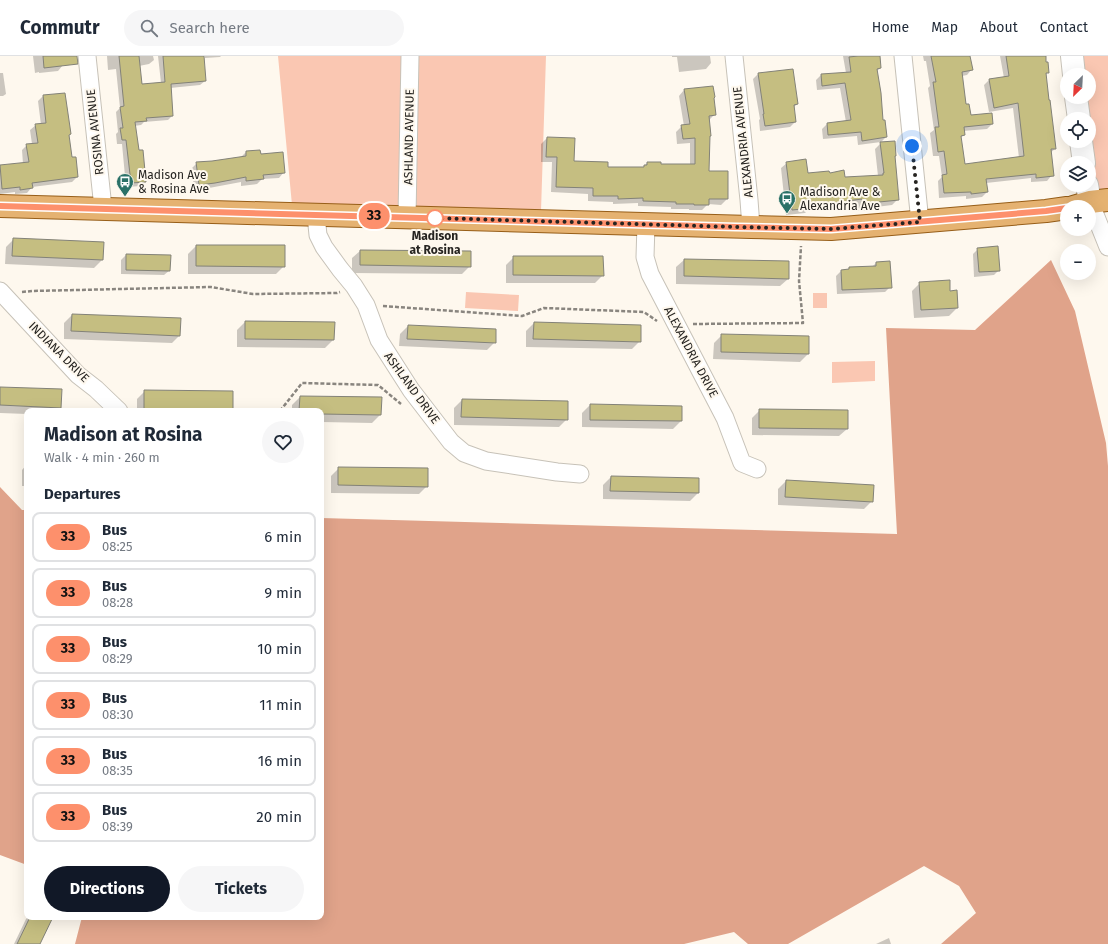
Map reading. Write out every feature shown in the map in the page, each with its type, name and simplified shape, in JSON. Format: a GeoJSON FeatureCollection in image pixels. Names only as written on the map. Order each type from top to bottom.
{"type":"FeatureCollection","features":[{"type":"Feature","properties":{"kind":"main road"},"geometry":{"type":"LineString","coordinates":[[0,206],[750,228],[831,229],[1060,209]]}},
{"type":"Feature","properties":{"kind":"street","name":"ROSINA AVENUE"},"geometry":{"type":"LineString","coordinates":[[87,56],[104,208]]}},
{"type":"Feature","properties":{"kind":"street","name":"ASHLAND AVENUE"},"geometry":{"type":"LineString","coordinates":[[407,217],[410,56]]}},
{"type":"Feature","properties":{"kind":"street","name":"ALEXANDRIA AVENUE"},"geometry":{"type":"LineString","coordinates":[[734,56],[749,200],[750,228]]}},
{"type":"Feature","properties":{"kind":"street"},"geometry":{"type":"LineString","coordinates":[[902,56],[920,222]]}},
{"type":"Feature","properties":{"kind":"street"},"geometry":{"type":"LineString","coordinates":[[1072,56],[1073,68]]}},
{"type":"Feature","properties":{"kind":"street"},"geometry":{"type":"LineString","coordinates":[[1090,199],[1108,247]]}},
{"type":"Feature","properties":{"kind":"street","name":"ASHLAND DRIVE"},"geometry":{"type":"LineString","coordinates":[[316,215],[318,235],[324,247],[354,286],[366,305],[379,340],[400,372],[451,442],[464,454],[486,461],[580,474]]}},
{"type":"Feature","properties":{"kind":"street","name":"ALEXANDRIA DRIVE"},"geometry":{"type":"LineString","coordinates":[[646,224],[645,257],[650,274],[725,418],[742,463],[757,469]]}},
{"type":"Feature","properties":{"kind":"street","name":"INDIANA DRIVE"},"geometry":{"type":"LineString","coordinates":[[2,293],[78,375],[116,408]]}},
{"type":"Feature","properties":{"kind":"path"},"geometry":{"type":"LineString","coordinates":[[366,305],[522,316],[544,308],[644,312],[659,322],[676,324],[803,323],[799,281],[801,228]]}},
{"type":"Feature","properties":{"kind":"path"},"geometry":{"type":"LineString","coordinates":[[2,293],[211,287],[253,294],[337,293],[354,286]]}},
{"type":"Feature","properties":{"kind":"path"},"geometry":{"type":"LineString","coordinates":[[282,408],[302,383],[378,385],[405,408],[424,406]]}},
{"type":"Feature","properties":{"kind":"shaded area"},"geometry":{"type":"Polygon","coordinates":[[[278,56],[546,56],[541,211],[292,205],[278,56]]]}},
{"type":"Feature","properties":{"kind":"shaded area"},"geometry":{"type":"Polygon","coordinates":[[[1072,56],[1108,56],[1108,200],[1096,191],[1096,156],[1089,156],[1089,148],[1096,148],[1096,112],[1085,112],[1080,104],[1096,104],[1096,68],[1073,68],[1072,56]]]}},
{"type":"Feature","properties":{"kind":"shaded area"},"geometry":{"type":"Polygon","coordinates":[[[1051,260],[1075,311],[1106,443],[1108,466],[1108,944],[941,944],[976,913],[959,886],[924,866],[788,944],[748,944],[734,932],[684,944],[75,944],[81,920],[324,920],[324,518],[897,534],[886,328],[975,330],[1051,260]]]}},
{"type":"Feature","properties":{"kind":"shaded area"},"geometry":{"type":"Polygon","coordinates":[[[466,292],[519,295],[518,311],[465,308],[466,292]]]}},
{"type":"Feature","properties":{"kind":"shaded area"},"geometry":{"type":"Polygon","coordinates":[[[813,293],[827,293],[827,308],[813,308],[813,293]]]}},
{"type":"Feature","properties":{"kind":"shaded area"},"geometry":{"type":"Polygon","coordinates":[[[875,361],[875,381],[832,383],[832,362],[875,361]]]}},
{"type":"Feature","properties":{"kind":"shaded area"},"geometry":{"type":"Polygon","coordinates":[[[0,487],[22,510],[24,510],[24,864],[0,855],[0,487]]]}},
{"type":"Feature","properties":{"kind":"building"},"geometry":{"type":"Polygon","coordinates":[[[43,56],[77,56],[78,64],[44,68],[43,56]]]}},
{"type":"Feature","properties":{"kind":"building"},"geometry":{"type":"Polygon","coordinates":[[[119,56],[139,56],[142,84],[165,82],[163,56],[204,56],[206,81],[171,84],[173,116],[146,118],[147,121],[135,122],[139,150],[143,150],[146,182],[131,183],[126,140],[122,140],[120,128],[123,128],[120,107],[124,106],[119,56]]]}},
{"type":"Feature","properties":{"kind":"building"},"geometry":{"type":"Polygon","coordinates":[[[880,56],[881,68],[877,69],[883,120],[885,120],[887,137],[862,141],[861,132],[828,135],[827,123],[851,120],[845,83],[822,86],[821,74],[851,72],[849,57],[880,56]]]}},
{"type":"Feature","properties":{"kind":"building"},"geometry":{"type":"Polygon","coordinates":[[[931,56],[970,56],[973,70],[962,72],[966,104],[969,104],[971,115],[992,113],[993,124],[964,127],[965,135],[961,136],[965,164],[1024,156],[1018,103],[994,108],[989,79],[1009,76],[1006,56],[1046,56],[1049,73],[1046,73],[1056,149],[1051,149],[1054,176],[1036,178],[1036,174],[986,179],[988,192],[971,194],[971,192],[944,193],[942,175],[947,174],[944,151],[938,152],[935,127],[939,127],[933,82],[936,82],[931,56]]]}},
{"type":"Feature","properties":{"kind":"building"},"geometry":{"type":"Polygon","coordinates":[[[793,69],[798,104],[794,105],[796,122],[765,126],[758,73],[793,69]]]}},
{"type":"Feature","properties":{"kind":"building"},"geometry":{"type":"Polygon","coordinates":[[[713,86],[716,115],[709,116],[711,136],[709,171],[728,171],[728,199],[709,199],[709,205],[676,204],[676,202],[643,201],[643,198],[618,199],[618,196],[593,196],[593,188],[556,187],[557,157],[546,157],[547,137],[575,138],[574,161],[608,162],[608,167],[644,167],[644,165],[647,165],[647,162],[661,162],[661,164],[695,164],[695,138],[683,139],[681,125],[690,124],[684,89],[713,86]]]}},
{"type":"Feature","properties":{"kind":"building"},"geometry":{"type":"Polygon","coordinates":[[[65,93],[71,134],[69,135],[72,157],[76,157],[78,177],[32,183],[33,188],[20,190],[20,187],[2,189],[0,165],[29,162],[26,144],[38,143],[35,124],[46,123],[43,95],[65,93]]]}},
{"type":"Feature","properties":{"kind":"building"},"geometry":{"type":"Polygon","coordinates":[[[895,141],[899,200],[879,202],[880,205],[862,206],[862,199],[792,210],[786,162],[806,159],[808,173],[829,171],[830,173],[844,170],[845,177],[883,175],[880,142],[895,141]]]}},
{"type":"Feature","properties":{"kind":"building"},"geometry":{"type":"Polygon","coordinates":[[[260,150],[261,154],[283,152],[285,173],[263,175],[264,179],[246,181],[246,177],[199,185],[196,162],[246,156],[246,151],[260,150]]]}},
{"type":"Feature","properties":{"kind":"building"},"geometry":{"type":"Polygon","coordinates":[[[13,238],[104,242],[103,260],[12,256],[13,238]]]}},
{"type":"Feature","properties":{"kind":"building"},"geometry":{"type":"Polygon","coordinates":[[[196,245],[285,245],[285,267],[196,266],[196,245]]]}},
{"type":"Feature","properties":{"kind":"building"},"geometry":{"type":"Polygon","coordinates":[[[998,246],[1000,271],[979,272],[977,248],[998,246]]]}},
{"type":"Feature","properties":{"kind":"building"},"geometry":{"type":"Polygon","coordinates":[[[360,250],[471,251],[471,267],[360,265],[360,250]]]}},
{"type":"Feature","properties":{"kind":"building"},"geometry":{"type":"Polygon","coordinates":[[[126,254],[171,255],[170,271],[126,270],[126,254]]]}},
{"type":"Feature","properties":{"kind":"building"},"geometry":{"type":"Polygon","coordinates":[[[513,256],[603,256],[604,276],[513,275],[513,256]]]}},
{"type":"Feature","properties":{"kind":"building"},"geometry":{"type":"Polygon","coordinates":[[[684,259],[789,261],[789,279],[684,276],[684,259]]]}},
{"type":"Feature","properties":{"kind":"building"},"geometry":{"type":"Polygon","coordinates":[[[890,261],[892,288],[842,290],[841,270],[849,269],[849,267],[876,266],[876,262],[890,261]]]}},
{"type":"Feature","properties":{"kind":"building"},"geometry":{"type":"Polygon","coordinates":[[[950,280],[950,291],[957,290],[958,308],[921,310],[919,282],[950,280]]]}},
{"type":"Feature","properties":{"kind":"building"},"geometry":{"type":"Polygon","coordinates":[[[72,314],[181,318],[180,336],[71,331],[72,314]]]}},
{"type":"Feature","properties":{"kind":"building"},"geometry":{"type":"Polygon","coordinates":[[[245,321],[335,322],[334,340],[245,339],[245,321]]]}},
{"type":"Feature","properties":{"kind":"building"},"geometry":{"type":"Polygon","coordinates":[[[534,322],[641,325],[641,342],[533,339],[534,322]]]}},
{"type":"Feature","properties":{"kind":"building"},"geometry":{"type":"Polygon","coordinates":[[[408,325],[496,329],[496,343],[407,339],[408,325]]]}},
{"type":"Feature","properties":{"kind":"building"},"geometry":{"type":"Polygon","coordinates":[[[721,334],[809,336],[809,354],[721,352],[721,334]]]}},
{"type":"Feature","properties":{"kind":"building"},"geometry":{"type":"Polygon","coordinates":[[[0,387],[62,389],[61,408],[0,405],[0,387]]]}},
{"type":"Feature","properties":{"kind":"building"},"geometry":{"type":"Polygon","coordinates":[[[144,390],[233,391],[233,408],[144,408],[144,390]]]}},
{"type":"Feature","properties":{"kind":"building"},"geometry":{"type":"Polygon","coordinates":[[[300,396],[382,397],[381,415],[324,414],[324,408],[299,408],[300,396]]]}},
{"type":"Feature","properties":{"kind":"building"},"geometry":{"type":"Polygon","coordinates":[[[462,399],[568,401],[568,420],[461,417],[462,399]]]}},
{"type":"Feature","properties":{"kind":"building"},"geometry":{"type":"Polygon","coordinates":[[[590,404],[682,406],[682,421],[590,420],[590,404]]]}},
{"type":"Feature","properties":{"kind":"building"},"geometry":{"type":"Polygon","coordinates":[[[759,409],[848,410],[848,429],[759,428],[759,409]]]}},
{"type":"Feature","properties":{"kind":"building"},"geometry":{"type":"Polygon","coordinates":[[[338,467],[428,468],[428,487],[338,485],[338,467]]]}},
{"type":"Feature","properties":{"kind":"building"},"geometry":{"type":"Polygon","coordinates":[[[611,476],[699,478],[699,493],[610,491],[611,476]]]}},
{"type":"Feature","properties":{"kind":"building"},"geometry":{"type":"Polygon","coordinates":[[[786,480],[874,485],[873,502],[785,497],[786,480]]]}},
{"type":"Feature","properties":{"kind":"building"},"geometry":{"type":"Polygon","coordinates":[[[29,920],[52,920],[40,944],[17,944],[29,920]]]}},
{"type":"Feature","properties":{"kind":"bus line","name":"33"},"geometry":{"type":"LineString","coordinates":[[0,206],[831,229],[1060,209]]}},
{"type":"Feature","properties":{"kind":"place","name":"Madison Ave & Rosina Ave"},"geometry":{"type":"Point","coordinates":[125,197]}},
{"type":"Feature","properties":{"kind":"place","name":"Madison Ave & Alexandria Ave"},"geometry":{"type":"Point","coordinates":[787,214]}},
{"type":"Feature","properties":{"kind":"place","name":"Madison at Rosina"},"geometry":{"type":"Point","coordinates":[435,218]}},
{"type":"Feature","properties":{"kind":"route"},"geometry":{"type":"LineString","coordinates":[[435,218],[831,229],[920,222],[912,146]]}}]}
